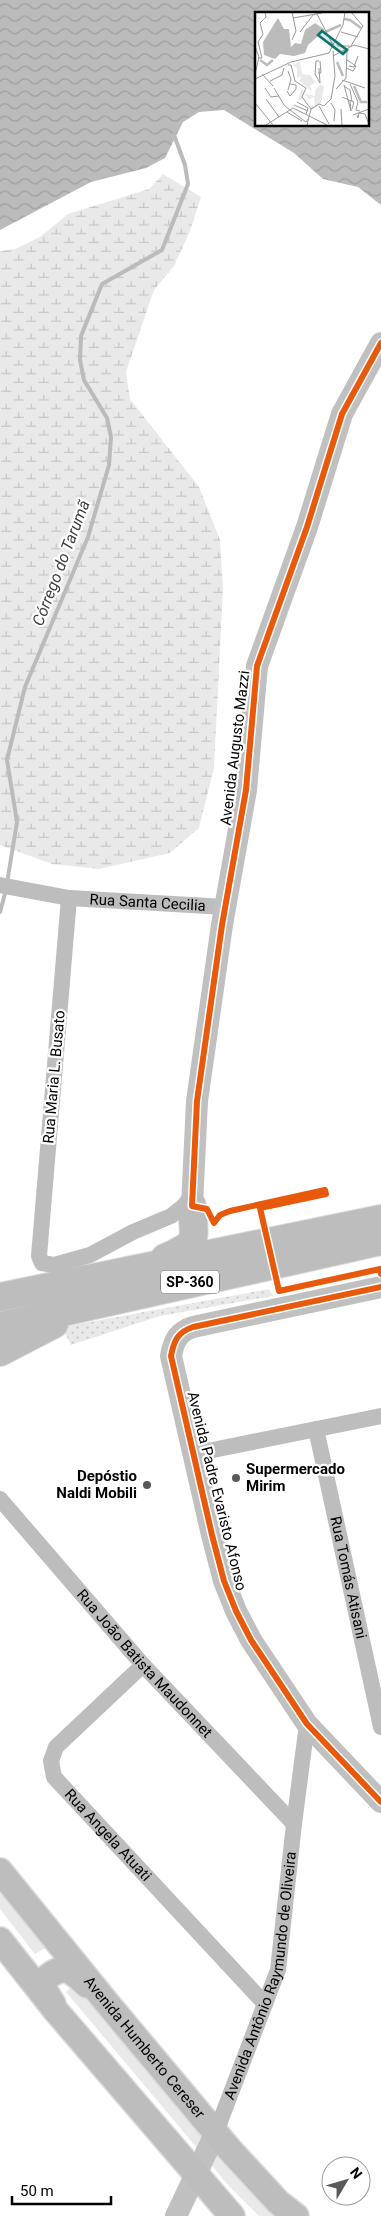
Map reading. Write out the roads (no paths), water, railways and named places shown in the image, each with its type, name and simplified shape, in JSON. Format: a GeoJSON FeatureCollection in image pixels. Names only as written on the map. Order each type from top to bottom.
{"type":"FeatureCollection","features":[{"type":"Feature","properties":{"kind":"highway"},"geometry":{"type":"LineString","coordinates":[[192,1203],[205,1229],[224,1239],[260,1245]]}},
{"type":"Feature","properties":{"kind":"highway"},"geometry":{"type":"LineString","coordinates":[[122,1272],[163,1259],[188,1248],[194,1240],[192,1203]]}},
{"type":"Feature","properties":{"kind":"highway","name":"SP-360"},"geometry":{"type":"LineString","coordinates":[[0,1297],[381,1219]]}},
{"type":"Feature","properties":{"kind":"highway","name":"SP-360"},"geometry":{"type":"LineString","coordinates":[[0,1326],[381,1241]]}},
{"type":"Feature","properties":{"kind":"highway"},"geometry":{"type":"LineString","coordinates":[[0,1352],[89,1307]]}},
{"type":"Feature","properties":{"kind":"main road","name":"Avenida Humberto Cereser"},"geometry":{"type":"LineString","coordinates":[[0,1871],[107,2004],[254,2178],[278,2202],[296,2216]]}},
{"type":"Feature","properties":{"kind":"main road"},"geometry":{"type":"LineString","coordinates":[[0,1940],[56,2010],[232,2216]]}},
{"type":"Feature","properties":{"kind":"main road"},"geometry":{"type":"LineString","coordinates":[[56,2010],[44,1987],[46,1978],[61,1968],[80,1978],[107,2004]]}},
{"type":"Feature","properties":{"kind":"street","name":"Avenida Augusto Mazzi"},"geometry":{"type":"LineString","coordinates":[[192,1203],[198,1101],[225,907],[246,790],[256,666],[307,527],[342,414],[381,343]]}},
{"type":"Feature","properties":{"kind":"street","name":"Rua Santa Cecilia"},"geometry":{"type":"LineString","coordinates":[[5,886],[69,898],[225,907]]}},
{"type":"Feature","properties":{"kind":"street","name":"Rua Maria L. Busato"},"geometry":{"type":"LineString","coordinates":[[69,898],[39,1256],[42,1263],[54,1266],[90,1255],[133,1232],[171,1216],[192,1203]]}},
{"type":"Feature","properties":{"kind":"street","name":"Avenida Padre Evaristo Afonso"},"geometry":{"type":"LineString","coordinates":[[381,1287],[193,1327],[177,1336],[173,1343],[171,1356],[224,1581],[236,1612],[251,1640],[307,1724],[381,1802]]}},
{"type":"Feature","properties":{"kind":"street"},"geometry":{"type":"LineString","coordinates":[[193,1454],[381,1416]]}},
{"type":"Feature","properties":{"kind":"street","name":"Rua Tomás Atisani"},"geometry":{"type":"LineString","coordinates":[[316,1429],[381,1727]]}},
{"type":"Feature","properties":{"kind":"street","name":"Rua João Batista Maudonnet"},"geometry":{"type":"LineString","coordinates":[[0,1499],[142,1665],[294,1824]]}},
{"type":"Feature","properties":{"kind":"street","name":"Rua Angela Atuati"},"geometry":{"type":"LineString","coordinates":[[142,1665],[56,1747],[51,1761],[54,1777],[265,2004]]}},
{"type":"Feature","properties":{"kind":"street","name":"Avenida Antônio Raymundo de Oliveira"},"geometry":{"type":"LineString","coordinates":[[176,2216],[216,2132],[278,1970],[307,1724]]}},
{"type":"Feature","properties":{"kind":"water"},"geometry":{"type":"Polygon","coordinates":[[[0,0],[381,0],[381,205],[358,187],[323,179],[294,153],[224,110],[199,112],[183,122],[165,158],[146,168],[91,182],[0,230],[0,0]]]}},
{"type":"Feature","properties":{"kind":"waterway","name":"Córrego do Tarumã"},"geometry":{"type":"LineString","coordinates":[[7,883],[17,822],[7,760],[25,687],[88,537],[109,465],[111,437],[107,418],[84,380],[80,360],[81,336],[102,284],[162,250],[188,184],[185,165],[174,135]]}},
{"type":"Feature","properties":{"kind":"waterway","name":"Córrego do Tarumã"},"geometry":{"type":"LineString","coordinates":[[0,912],[6,890]]}},
{"type":"Feature","properties":{"kind":"place","name":"Supermercado Mirim"},"geometry":{"type":"Point","coordinates":[236,1478]}},
{"type":"Feature","properties":{"kind":"place","name":"Depóstio Naldi Mobili"},"geometry":{"type":"Point","coordinates":[147,1485]}}]}
